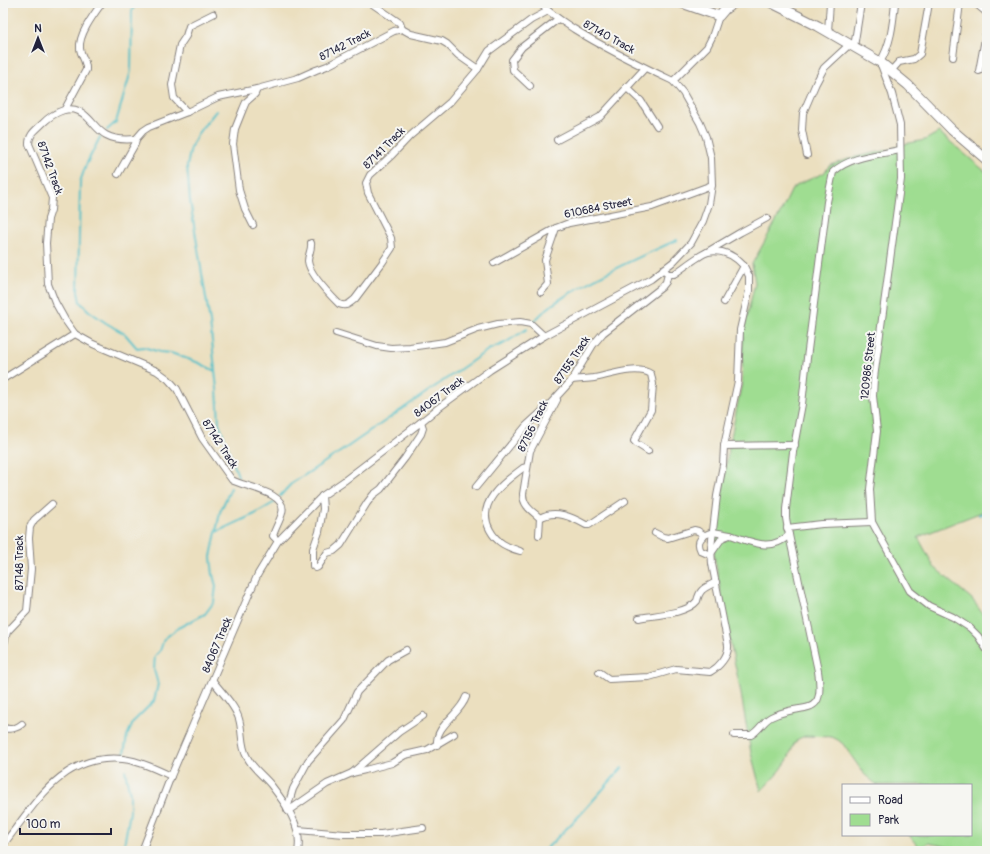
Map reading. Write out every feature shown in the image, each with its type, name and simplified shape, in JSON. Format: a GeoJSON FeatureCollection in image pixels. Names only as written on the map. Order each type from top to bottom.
{"type":"FeatureCollection","features":[{"type":"Feature","properties":{"kind":"main road"},"geometry":{"type":"LineString","coordinates":[[682,3],[720,16],[725,9],[734,3]]}},
{"type":"Feature","properties":{"kind":"main road"},"geometry":{"type":"LineString","coordinates":[[772,3],[828,31],[891,70],[908,84],[952,130],[987,160]]}},
{"type":"Feature","properties":{"kind":"street"},"geometry":{"type":"LineString","coordinates":[[102,3],[91,19],[81,39],[80,48],[86,65],[86,70],[65,109],[79,110],[100,131],[110,137],[127,140],[136,139],[135,144],[118,174]]}},
{"type":"Feature","properties":{"kind":"street"},"geometry":{"type":"LineString","coordinates":[[371,3],[400,23],[402,29],[411,34],[442,41],[458,55],[478,69]]}},
{"type":"Feature","properties":{"kind":"street","name":"87140 Track"},"geometry":{"type":"LineString","coordinates":[[540,3],[558,19],[598,44],[673,81]]}},
{"type":"Feature","properties":{"kind":"street"},"geometry":{"type":"LineString","coordinates":[[828,31],[830,3]]}},
{"type":"Feature","properties":{"kind":"street"},"geometry":{"type":"LineString","coordinates":[[807,155],[802,130],[803,113],[824,68],[852,46],[861,3]]}},
{"type":"Feature","properties":{"kind":"street"},"geometry":{"type":"LineString","coordinates":[[880,62],[887,50],[892,30],[895,3]]}},
{"type":"Feature","properties":{"kind":"street"},"geometry":{"type":"LineString","coordinates":[[891,70],[898,62],[914,59],[920,54],[929,3]]}},
{"type":"Feature","properties":{"kind":"street"},"geometry":{"type":"LineString","coordinates":[[953,57],[960,3]]}},
{"type":"Feature","properties":{"kind":"street"},"geometry":{"type":"LineString","coordinates":[[975,3],[987,13]]}},
{"type":"Feature","properties":{"kind":"street","name":"87141 Track"},"geometry":{"type":"LineString","coordinates":[[311,243],[308,262],[314,273],[339,304],[344,306],[350,304],[392,248],[390,238],[368,194],[366,182],[370,175],[410,136],[450,102],[478,69],[489,51],[531,20],[548,11]]}},
{"type":"Feature","properties":{"kind":"street"},"geometry":{"type":"LineString","coordinates":[[187,112],[173,96],[172,85],[180,45],[186,36],[189,26],[213,14]]}},
{"type":"Feature","properties":{"kind":"street"},"geometry":{"type":"LineString","coordinates":[[673,81],[707,47],[720,16]]}},
{"type":"Feature","properties":{"kind":"street"},"geometry":{"type":"LineString","coordinates":[[530,86],[513,70],[512,60],[522,47],[558,19]]}},
{"type":"Feature","properties":{"kind":"street"},"geometry":{"type":"LineString","coordinates":[[979,71],[987,28]]}},
{"type":"Feature","properties":{"kind":"street","name":"87142 Track"},"geometry":{"type":"LineString","coordinates":[[136,139],[149,127],[187,112],[218,97],[231,93],[257,89],[298,78],[327,66],[394,31],[402,29]]}},
{"type":"Feature","properties":{"kind":"street","name":"120986 Street"},"geometry":{"type":"LineString","coordinates":[[880,62],[892,94],[901,132],[901,180],[873,396],[876,431],[870,489],[872,522],[910,591],[929,606],[953,617],[970,628],[978,636],[987,650]]}},
{"type":"Feature","properties":{"kind":"street"},"geometry":{"type":"LineString","coordinates":[[557,140],[600,117],[645,68]]}},
{"type":"Feature","properties":{"kind":"street","name":"84067 Track"},"geometry":{"type":"LineString","coordinates":[[142,851],[171,776],[258,574],[278,541],[322,496],[490,370],[544,336],[651,279],[673,262],[686,249],[698,232],[709,204],[712,185],[711,158],[706,136],[683,93],[673,81]]}},
{"type":"Feature","properties":{"kind":"street"},"geometry":{"type":"LineString","coordinates":[[626,87],[641,101],[657,126]]}},
{"type":"Feature","properties":{"kind":"street"},"geometry":{"type":"LineString","coordinates":[[253,225],[244,209],[239,190],[233,144],[235,129],[246,102],[255,94],[257,89]]}},
{"type":"Feature","properties":{"kind":"street","name":"87142 Track"},"geometry":{"type":"LineString","coordinates":[[65,109],[50,117],[41,125],[30,136],[29,144],[52,198],[51,210],[48,219],[46,244],[48,284],[57,306],[75,334],[93,344],[157,371],[172,383],[190,413],[202,438],[232,480],[270,494],[279,501],[282,508],[282,514],[273,536],[278,541]]}},
{"type":"Feature","properties":{"kind":"street"},"geometry":{"type":"LineString","coordinates":[[734,735],[751,735],[768,718],[784,712],[812,705],[820,697],[818,671],[789,535],[786,509],[802,404],[806,358],[827,202],[832,172],[847,162],[900,150]]}},
{"type":"Feature","properties":{"kind":"street","name":"610684 Street"},"geometry":{"type":"LineString","coordinates":[[494,263],[556,228],[578,221],[652,207],[712,185]]}},
{"type":"Feature","properties":{"kind":"street"},"geometry":{"type":"LineString","coordinates":[[663,269],[668,274],[674,274],[740,232],[767,218]]}},
{"type":"Feature","properties":{"kind":"street"},"geometry":{"type":"LineString","coordinates":[[541,292],[548,284],[545,260],[556,228]]}},
{"type":"Feature","properties":{"kind":"street"},"geometry":{"type":"LineString","coordinates":[[599,672],[609,679],[649,677],[676,669],[712,671],[722,662],[728,653],[711,554],[723,465],[724,446],[738,381],[740,330],[750,280],[748,273],[739,259],[730,254],[707,252]]}},
{"type":"Feature","properties":{"kind":"street"},"geometry":{"type":"LineString","coordinates":[[724,302],[744,266]]}},
{"type":"Feature","properties":{"kind":"street","name":"87155 Track"},"geometry":{"type":"LineString","coordinates":[[476,487],[526,426],[562,392],[572,380],[593,345],[603,333],[662,287],[666,282],[668,274]]}},
{"type":"Feature","properties":{"kind":"street"},"geometry":{"type":"LineString","coordinates":[[336,333],[376,346],[391,348],[445,342],[478,328],[520,322],[531,324],[544,336]]}},
{"type":"Feature","properties":{"kind":"street"},"geometry":{"type":"LineString","coordinates":[[3,378],[75,334]]}},
{"type":"Feature","properties":{"kind":"street"},"geometry":{"type":"LineString","coordinates":[[572,380],[635,371],[644,371],[651,374],[653,384],[651,410],[634,441],[648,451]]}},
{"type":"Feature","properties":{"kind":"street","name":"87156 Track"},"geometry":{"type":"LineString","coordinates":[[540,518],[530,510],[524,501],[523,494],[527,467],[530,451],[562,392]]}},
{"type":"Feature","properties":{"kind":"street"},"geometry":{"type":"LineString","coordinates":[[322,496],[323,509],[319,532],[313,552],[313,566],[316,568],[327,553],[341,545],[367,503],[373,495],[381,489],[405,458],[422,434],[423,428],[421,422]]}},
{"type":"Feature","properties":{"kind":"street"},"geometry":{"type":"LineString","coordinates":[[724,446],[795,445]]}},
{"type":"Feature","properties":{"kind":"street"},"geometry":{"type":"LineString","coordinates":[[520,551],[509,548],[497,541],[488,526],[486,512],[488,504],[504,482],[527,467]]}},
{"type":"Feature","properties":{"kind":"street"},"geometry":{"type":"LineString","coordinates":[[539,535],[540,518],[550,513],[558,514],[586,525],[590,525],[625,501]]}},
{"type":"Feature","properties":{"kind":"street","name":"87148 Track"},"geometry":{"type":"LineString","coordinates":[[3,648],[7,632],[27,611],[31,569],[29,538],[30,527],[34,520],[52,504]]}},
{"type":"Feature","properties":{"kind":"street"},"geometry":{"type":"LineString","coordinates":[[788,528],[822,524],[872,522]]}},
{"type":"Feature","properties":{"kind":"street"},"geometry":{"type":"LineString","coordinates":[[655,533],[665,538],[698,530],[704,535]]}},
{"type":"Feature","properties":{"kind":"street"},"geometry":{"type":"LineString","coordinates":[[711,554],[710,555],[703,552],[698,546],[700,538],[713,532],[730,535],[764,546],[780,541],[789,535]]}},
{"type":"Feature","properties":{"kind":"street"},"geometry":{"type":"LineString","coordinates":[[711,554],[722,538],[730,535]]}},
{"type":"Feature","properties":{"kind":"street"},"geometry":{"type":"LineString","coordinates":[[638,618],[677,612],[688,608],[697,601],[701,590],[716,582]]}},
{"type":"Feature","properties":{"kind":"street"},"geometry":{"type":"LineString","coordinates":[[288,810],[293,790],[308,761],[344,720],[357,692],[388,660],[406,650]]}},
{"type":"Feature","properties":{"kind":"street"},"geometry":{"type":"LineString","coordinates":[[213,681],[237,713],[242,743],[248,759],[253,767],[271,785],[288,810],[298,830],[300,841],[298,851]]}},
{"type":"Feature","properties":{"kind":"street"},"geometry":{"type":"LineString","coordinates":[[437,744],[439,732],[460,709],[466,697]]}},
{"type":"Feature","properties":{"kind":"street"},"geometry":{"type":"LineString","coordinates":[[288,810],[327,784],[352,772],[399,732],[423,716]]}},
{"type":"Feature","properties":{"kind":"street"},"geometry":{"type":"LineString","coordinates":[[3,728],[10,730],[22,724]]}},
{"type":"Feature","properties":{"kind":"street"},"geometry":{"type":"LineString","coordinates":[[352,772],[392,763],[405,755],[422,752],[454,734]]}},
{"type":"Feature","properties":{"kind":"street"},"geometry":{"type":"LineString","coordinates":[[3,844],[55,781],[67,771],[84,763],[96,760],[123,759],[137,762],[171,776]]}},
{"type":"Feature","properties":{"kind":"street"},"geometry":{"type":"LineString","coordinates":[[298,830],[344,834],[381,834],[423,828]]}},
{"type":"Feature","properties":{"kind":"green space"},"geometry":{"type":"Polygon","coordinates":[[[939,132],[987,173],[987,510],[918,537],[934,567],[972,599],[987,620],[987,851],[970,851],[928,843],[919,848],[910,836],[972,836],[972,784],[876,784],[864,774],[843,744],[832,737],[805,736],[798,739],[780,771],[761,791],[751,753],[714,555],[714,546],[729,447],[742,382],[743,333],[755,283],[752,264],[792,189],[799,184],[824,173],[829,166],[851,158],[925,140],[939,132]]]}},
{"type":"Feature","properties":{"kind":"waterway"},"geometry":{"type":"LineString","coordinates":[[107,130],[116,122],[131,71],[132,11],[136,3]]}},
{"type":"Feature","properties":{"kind":"waterway"},"geometry":{"type":"LineString","coordinates":[[216,111],[199,132],[191,147],[187,166],[190,201],[210,322],[219,423],[238,476]]}},
{"type":"Feature","properties":{"kind":"waterway"},"geometry":{"type":"LineString","coordinates":[[100,137],[86,165],[80,182],[78,292],[80,302],[89,311],[125,334],[137,348],[143,347],[160,352],[171,353],[199,363],[215,371]]}},
{"type":"Feature","properties":{"kind":"waterway"},"geometry":{"type":"LineString","coordinates":[[533,323],[549,307],[592,280],[677,240]]}},
{"type":"Feature","properties":{"kind":"waterway"},"geometry":{"type":"LineString","coordinates":[[280,496],[291,484],[488,350],[505,343],[527,329]]}},
{"type":"Feature","properties":{"kind":"waterway"},"geometry":{"type":"LineString","coordinates":[[124,754],[127,736],[134,721],[154,701],[158,684],[154,670],[155,656],[160,651],[164,639],[178,628],[205,614],[214,602],[216,586],[211,557],[220,512],[231,488]]}},
{"type":"Feature","properties":{"kind":"waterway"},"geometry":{"type":"LineString","coordinates":[[216,532],[255,514],[275,502]]}},
{"type":"Feature","properties":{"kind":"waterway"},"geometry":{"type":"LineString","coordinates":[[979,515],[987,512]]}},
{"type":"Feature","properties":{"kind":"waterway"},"geometry":{"type":"LineString","coordinates":[[544,851],[579,816],[622,768]]}},
{"type":"Feature","properties":{"kind":"waterway"},"geometry":{"type":"LineString","coordinates":[[123,851],[130,812],[130,794],[125,770]]}}]}
